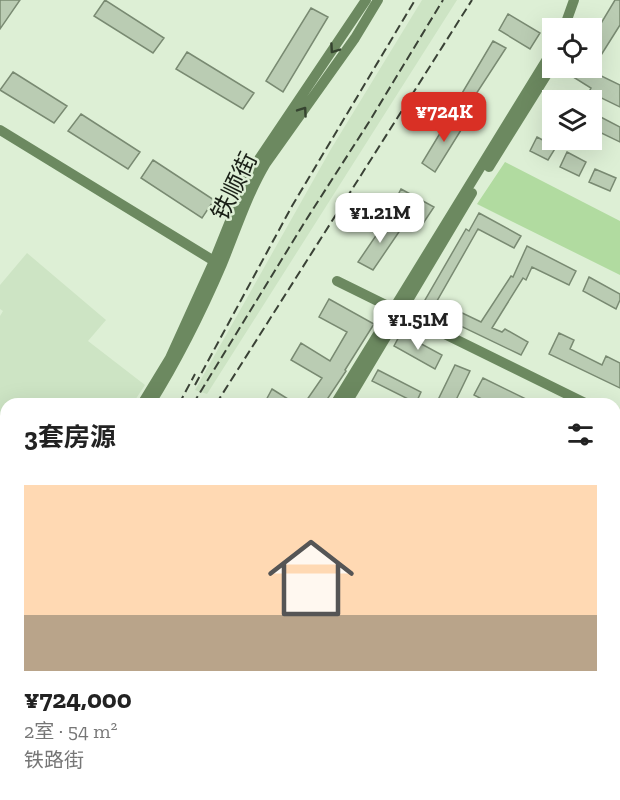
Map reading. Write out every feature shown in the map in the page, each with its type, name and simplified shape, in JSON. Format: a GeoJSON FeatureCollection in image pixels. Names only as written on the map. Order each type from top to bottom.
{"type":"FeatureCollection","features":[{"type":"Feature","properties":{"kind":"main road"},"geometry":{"type":"LineString","coordinates":[[350,34],[351,15],[361,0]]}},
{"type":"Feature","properties":{"kind":"main road","name":"铁顺街"},"geometry":{"type":"LineString","coordinates":[[154,398],[177,362],[221,266],[255,182],[350,34],[366,0]]}},
{"type":"Feature","properties":{"kind":"main road","name":"铁顺街"},"geometry":{"type":"LineString","coordinates":[[146,398],[170,358],[214,261],[249,174],[350,34],[378,0]]}},
{"type":"Feature","properties":{"kind":"main road"},"geometry":{"type":"LineString","coordinates":[[350,34],[369,24],[385,0]]}},
{"type":"Feature","properties":{"kind":"main road"},"geometry":{"type":"LineString","coordinates":[[568,18],[574,0]]}},
{"type":"Feature","properties":{"kind":"main road"},"geometry":{"type":"LineString","coordinates":[[574,18],[580,0]]}},
{"type":"Feature","properties":{"kind":"main road"},"geometry":{"type":"LineString","coordinates":[[349,398],[397,310],[542,68]]}},
{"type":"Feature","properties":{"kind":"main road"},"geometry":{"type":"LineString","coordinates":[[339,398],[544,78]]}},
{"type":"Feature","properties":{"kind":"main road"},"geometry":{"type":"LineString","coordinates":[[0,130],[214,261]]}},
{"type":"Feature","properties":{"kind":"main road"},"geometry":{"type":"LineString","coordinates":[[337,280],[575,398]]}},
{"type":"Feature","properties":{"kind":"shaded area"},"geometry":{"type":"Polygon","coordinates":[[[422,0],[457,0],[207,394],[195,390],[331,149],[422,0]]]}},
{"type":"Feature","properties":{"kind":"shaded area"},"geometry":{"type":"Polygon","coordinates":[[[27,253],[106,320],[88,341],[145,385],[136,398],[0,398],[0,316],[3,311],[0,309],[0,285],[27,253]]]}},
{"type":"Feature","properties":{"kind":"green space"},"geometry":{"type":"Polygon","coordinates":[[[505,162],[620,221],[620,275],[477,204],[505,162]]]}},
{"type":"Feature","properties":{"kind":"building"},"geometry":{"type":"Polygon","coordinates":[[[0,0],[20,0],[0,29],[0,0]]]}},
{"type":"Feature","properties":{"kind":"building"},"geometry":{"type":"Polygon","coordinates":[[[105,0],[164,38],[153,53],[94,16],[105,0]]]}},
{"type":"Feature","properties":{"kind":"building"},"geometry":{"type":"Polygon","coordinates":[[[615,0],[620,0],[620,25],[602,54],[602,22],[615,0]]]}},
{"type":"Feature","properties":{"kind":"building"},"geometry":{"type":"Polygon","coordinates":[[[311,8],[328,17],[283,92],[266,81],[311,8]]]}},
{"type":"Feature","properties":{"kind":"building"},"geometry":{"type":"Polygon","coordinates":[[[508,14],[540,33],[530,49],[499,30],[508,14]]]}},
{"type":"Feature","properties":{"kind":"building"},"geometry":{"type":"Polygon","coordinates":[[[493,41],[506,48],[465,111],[455,105],[493,41]]]}},
{"type":"Feature","properties":{"kind":"building"},"geometry":{"type":"Polygon","coordinates":[[[187,52],[254,93],[243,109],[176,69],[187,52]]]}},
{"type":"Feature","properties":{"kind":"building"},"geometry":{"type":"Polygon","coordinates":[[[13,72],[67,106],[54,123],[0,90],[13,72]]]}},
{"type":"Feature","properties":{"kind":"building"},"geometry":{"type":"Polygon","coordinates":[[[602,76],[620,85],[620,107],[602,98],[602,90],[590,90],[591,88],[575,78],[602,76]]]}},
{"type":"Feature","properties":{"kind":"building"},"geometry":{"type":"Polygon","coordinates":[[[81,114],[140,152],[128,169],[68,131],[81,114]]]}},
{"type":"Feature","properties":{"kind":"building"},"geometry":{"type":"Polygon","coordinates":[[[451,115],[466,122],[435,172],[422,163],[451,115]]]}},
{"type":"Feature","properties":{"kind":"building"},"geometry":{"type":"Polygon","coordinates":[[[602,118],[620,127],[620,142],[602,133],[602,118]]]}},
{"type":"Feature","properties":{"kind":"building"},"geometry":{"type":"Polygon","coordinates":[[[537,137],[542,140],[542,150],[554,150],[548,160],[530,151],[537,137]]]}},
{"type":"Feature","properties":{"kind":"building"},"geometry":{"type":"Polygon","coordinates":[[[567,152],[586,162],[579,176],[560,167],[567,152]]]}},
{"type":"Feature","properties":{"kind":"building"},"geometry":{"type":"Polygon","coordinates":[[[153,160],[214,200],[202,218],[141,178],[153,160]]]}},
{"type":"Feature","properties":{"kind":"building"},"geometry":{"type":"Polygon","coordinates":[[[595,169],[616,178],[610,191],[589,182],[595,169]]]}},
{"type":"Feature","properties":{"kind":"building"},"geometry":{"type":"Polygon","coordinates":[[[401,189],[434,207],[424,222],[393,205],[401,189]]]}},
{"type":"Feature","properties":{"kind":"building"},"geometry":{"type":"Polygon","coordinates":[[[479,213],[521,236],[514,248],[478,229],[437,301],[481,322],[511,276],[513,277],[527,246],[576,271],[569,285],[532,267],[526,280],[523,278],[492,328],[502,332],[505,329],[528,342],[521,355],[421,307],[466,229],[469,231],[479,213]]]}},
{"type":"Feature","properties":{"kind":"building"},"geometry":{"type":"Polygon","coordinates":[[[388,218],[403,226],[373,270],[358,262],[388,218]]]}},
{"type":"Feature","properties":{"kind":"building"},"geometry":{"type":"Polygon","coordinates":[[[589,277],[620,294],[616,309],[583,291],[589,277]]]}},
{"type":"Feature","properties":{"kind":"building"},"geometry":{"type":"Polygon","coordinates":[[[329,299],[374,324],[328,398],[308,398],[322,378],[291,360],[301,343],[330,361],[347,332],[319,317],[329,299]]]}},
{"type":"Feature","properties":{"kind":"building"},"geometry":{"type":"Polygon","coordinates":[[[401,333],[442,355],[435,369],[394,346],[401,333]]]}},
{"type":"Feature","properties":{"kind":"building"},"geometry":{"type":"Polygon","coordinates":[[[559,333],[574,340],[570,349],[602,365],[606,356],[620,363],[620,388],[549,354],[559,333]]]}},
{"type":"Feature","properties":{"kind":"building"},"geometry":{"type":"Polygon","coordinates":[[[455,365],[470,371],[457,398],[439,398],[455,365]]]}},
{"type":"Feature","properties":{"kind":"building"},"geometry":{"type":"Polygon","coordinates":[[[378,370],[421,392],[418,398],[406,398],[372,381],[378,370]]]}},
{"type":"Feature","properties":{"kind":"building"},"geometry":{"type":"Polygon","coordinates":[[[483,378],[524,398],[480,398],[474,395],[483,378]]]}},
{"type":"Feature","properties":{"kind":"building"},"geometry":{"type":"Polygon","coordinates":[[[272,389],[286,398],[267,398],[272,389]]]}},
{"type":"Feature","properties":{"kind":"railway"},"geometry":{"type":"LineString","coordinates":[[195,385],[292,206],[415,0]]}},
{"type":"Feature","properties":{"kind":"railway"},"geometry":{"type":"LineString","coordinates":[[197,398],[443,0]]}},
{"type":"Feature","properties":{"kind":"railway"},"geometry":{"type":"LineString","coordinates":[[220,398],[472,0]]}},
{"type":"Feature","properties":{"kind":"railway"},"geometry":{"type":"LineString","coordinates":[[182,398],[195,374]]}}]}
